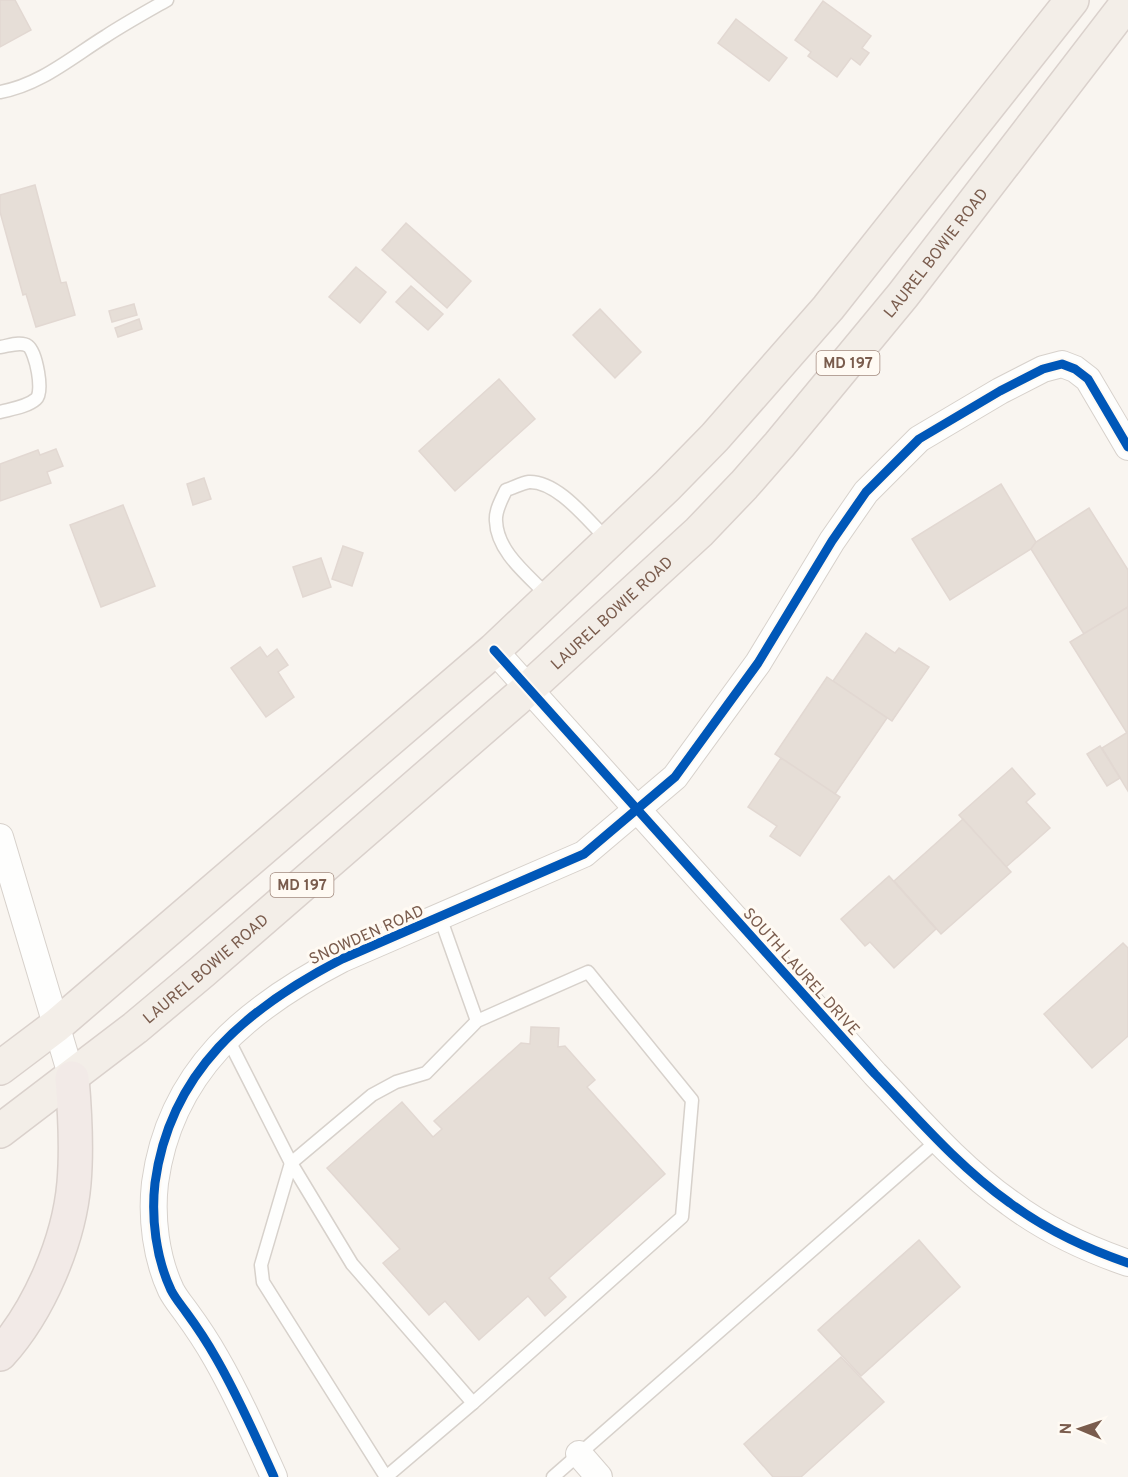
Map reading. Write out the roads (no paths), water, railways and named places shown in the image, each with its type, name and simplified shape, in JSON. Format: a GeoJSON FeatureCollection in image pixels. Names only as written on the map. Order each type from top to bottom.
{"type":"FeatureCollection","features":[{"type":"Feature","properties":{"kind":"highway"},"geometry":{"type":"LineString","coordinates":[[0,1354],[36,1301],[58,1254],[69,1213],[74,1185],[76,1131],[72,1078]]}},
{"type":"Feature","properties":{"kind":"main road","name":"MD 197"},"geometry":{"type":"LineString","coordinates":[[0,1068],[57,1025],[494,650],[610,542],[715,437],[821,317],[1072,0]]}},
{"type":"Feature","properties":{"kind":"main road","name":"LAUREL BOWIE ROAD"},"geometry":{"type":"LineString","coordinates":[[0,1131],[72,1078],[203,970],[529,688],[699,532],[772,453],[903,295],[1128,2]]}},
{"type":"Feature","properties":{"kind":"street","name":"SNOWDEN ROAD"},"geometry":{"type":"LineString","coordinates":[[274,1477],[217,1359],[172,1291],[162,1266],[155,1231],[154,1195],[159,1159],[169,1125],[183,1094],[205,1063],[227,1037],[267,1004],[308,977],[342,959],[584,854],[675,777],[758,663],[832,541],[866,492],[920,439],[1000,391],[1043,369],[1062,364],[1076,369],[1088,379],[1128,447]]}},
{"type":"Feature","properties":{"kind":"street","name":"SOUTH LAUREL DRIVE"},"geometry":{"type":"LineString","coordinates":[[494,650],[867,1066],[938,1140],[1010,1204],[1074,1241],[1128,1263]]}},
{"type":"Feature","properties":{"kind":"street"},"geometry":{"type":"LineString","coordinates":[[0,837],[72,1078]]}},
{"type":"Feature","properties":{"kind":"street"},"geometry":{"type":"LineString","coordinates":[[579,1454],[599,1477]]}},
{"type":"Feature","properties":{"kind":"lane"},"geometry":{"type":"LineString","coordinates":[[0,92],[17,89],[47,75],[166,0]]}},
{"type":"Feature","properties":{"kind":"lane"},"geometry":{"type":"LineString","coordinates":[[0,347],[25,344],[30,347],[41,388],[36,400],[0,412]]}},
{"type":"Feature","properties":{"kind":"lane"},"geometry":{"type":"LineString","coordinates":[[550,598],[502,545],[496,520],[499,504],[506,490],[528,482],[546,486],[561,494],[610,542]]}},
{"type":"Feature","properties":{"kind":"lane"},"geometry":{"type":"LineString","coordinates":[[440,917],[477,1021]]}},
{"type":"Feature","properties":{"kind":"lane"},"geometry":{"type":"LineString","coordinates":[[588,972],[692,1100],[682,1217],[473,1403],[385,1477],[263,1282],[261,1265],[291,1163],[372,1095],[396,1082],[426,1073],[477,1021],[588,972]]}},
{"type":"Feature","properties":{"kind":"lane"},"geometry":{"type":"LineString","coordinates":[[227,1037],[291,1163],[352,1264],[473,1403]]}},
{"type":"Feature","properties":{"kind":"lane"},"geometry":{"type":"LineString","coordinates":[[553,1477],[938,1140]]}}]}
